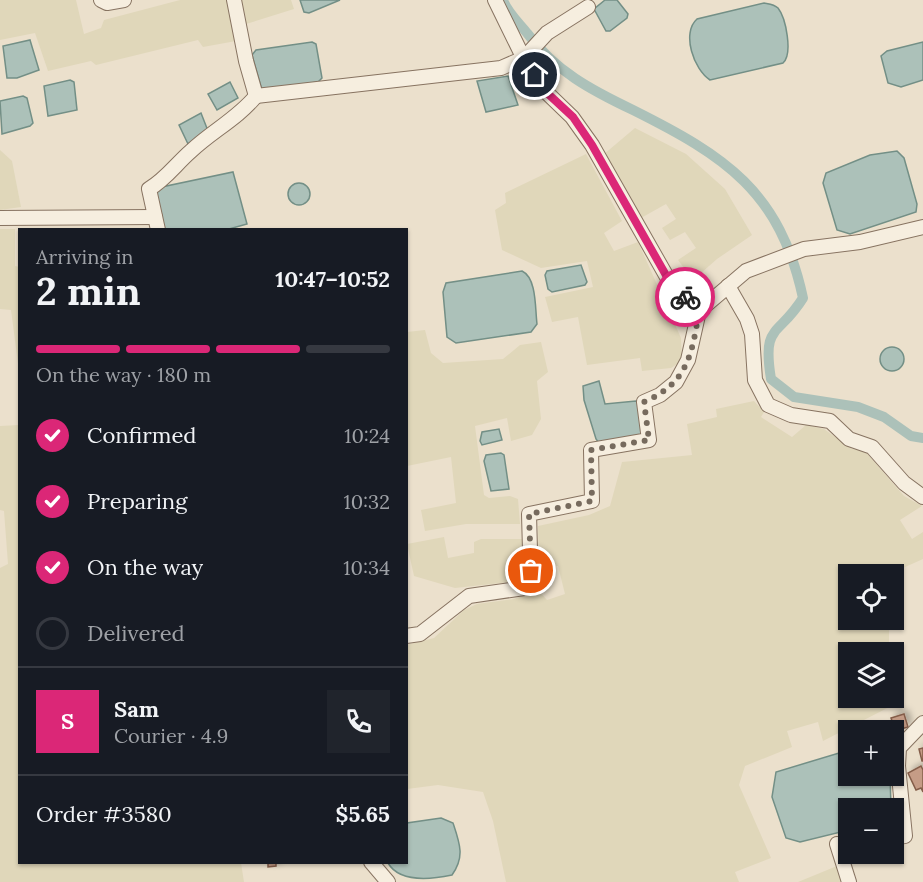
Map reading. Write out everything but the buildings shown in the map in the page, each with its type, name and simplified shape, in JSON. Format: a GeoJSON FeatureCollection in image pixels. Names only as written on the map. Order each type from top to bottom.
{"type":"FeatureCollection","features":[{"type":"Feature","properties":{"kind":"street"},"geometry":{"type":"LineString","coordinates":[[101,0],[106,3],[124,0]]}},
{"type":"Feature","properties":{"kind":"street"},"geometry":{"type":"LineString","coordinates":[[234,0],[246,61],[256,96]]}},
{"type":"Feature","properties":{"kind":"street"},"geometry":{"type":"LineString","coordinates":[[495,0],[545,91],[573,117],[592,145],[671,284],[699,311]]}},
{"type":"Feature","properties":{"kind":"street"},"geometry":{"type":"LineString","coordinates":[[0,218],[156,223],[149,189],[163,181],[191,150],[242,114],[256,96],[486,71],[527,55],[542,39],[588,7]]}},
{"type":"Feature","properties":{"kind":"street"},"geometry":{"type":"LineString","coordinates":[[408,636],[420,634],[469,596],[531,587],[529,514],[592,501],[591,450],[649,440],[644,402],[660,395],[676,382],[688,360],[699,311],[746,271],[804,249],[860,242],[923,227]]}},
{"type":"Feature","properties":{"kind":"street"},"geometry":{"type":"LineString","coordinates":[[728,286],[747,319],[752,334],[755,380],[768,405],[791,415],[830,421],[849,438],[872,447],[904,483],[923,497]]}},
{"type":"Feature","properties":{"kind":"street"},"geometry":{"type":"LineString","coordinates":[[901,798],[899,748],[923,723]]}},
{"type":"Feature","properties":{"kind":"street"},"geometry":{"type":"LineString","coordinates":[[373,864],[388,882]]}},
{"type":"Feature","properties":{"kind":"street"},"geometry":{"type":"LineString","coordinates":[[845,864],[849,882]]}},
{"type":"Feature","properties":{"kind":"shaded area"},"geometry":{"type":"Polygon","coordinates":[[[0,0],[76,0],[84,34],[101,28],[104,20],[180,0],[227,0],[236,41],[203,47],[198,40],[96,65],[91,61],[48,71],[35,33],[0,40],[0,0]]]}},
{"type":"Feature","properties":{"kind":"shaded area"},"geometry":{"type":"Polygon","coordinates":[[[241,0],[291,0],[294,9],[246,24],[241,0]]]}},
{"type":"Feature","properties":{"kind":"shaded area"},"geometry":{"type":"Polygon","coordinates":[[[300,0],[340,0],[309,13],[304,12],[300,0]]]}},
{"type":"Feature","properties":{"kind":"shaded area"},"geometry":{"type":"Polygon","coordinates":[[[605,0],[617,0],[628,14],[627,18],[610,31],[606,31],[594,9],[605,0]]]}},
{"type":"Feature","properties":{"kind":"shaded area"},"geometry":{"type":"Polygon","coordinates":[[[764,3],[778,8],[784,20],[788,52],[783,63],[710,80],[699,68],[691,51],[692,25],[697,19],[764,3]]]}},
{"type":"Feature","properties":{"kind":"shaded area"},"geometry":{"type":"Polygon","coordinates":[[[30,40],[39,70],[17,78],[7,78],[3,46],[30,40]]]}},
{"type":"Feature","properties":{"kind":"shaded area"},"geometry":{"type":"Polygon","coordinates":[[[312,42],[316,44],[322,78],[318,82],[262,90],[252,55],[256,50],[312,42]]]}},
{"type":"Feature","properties":{"kind":"shaded area"},"geometry":{"type":"Polygon","coordinates":[[[923,42],[923,80],[901,87],[888,83],[881,56],[887,51],[923,42]]]}},
{"type":"Feature","properties":{"kind":"shaded area"},"geometry":{"type":"Polygon","coordinates":[[[508,76],[518,105],[486,112],[477,81],[508,76]]]}},
{"type":"Feature","properties":{"kind":"shaded area"},"geometry":{"type":"Polygon","coordinates":[[[70,80],[74,82],[77,110],[48,116],[44,86],[70,80]]]}},
{"type":"Feature","properties":{"kind":"shaded area"},"geometry":{"type":"Polygon","coordinates":[[[230,82],[238,98],[217,110],[208,94],[230,82]]]}},
{"type":"Feature","properties":{"kind":"shaded area"},"geometry":{"type":"Polygon","coordinates":[[[23,96],[27,98],[33,123],[30,126],[2,134],[0,101],[23,96]]]}},
{"type":"Feature","properties":{"kind":"shaded area"},"geometry":{"type":"Polygon","coordinates":[[[201,113],[208,131],[188,144],[179,125],[201,113]]]}},
{"type":"Feature","properties":{"kind":"shaded area"},"geometry":{"type":"Polygon","coordinates":[[[635,128],[686,154],[725,189],[752,235],[717,259],[693,280],[678,260],[696,248],[685,232],[670,240],[662,228],[676,219],[666,204],[641,218],[603,155],[635,128]]]}},
{"type":"Feature","properties":{"kind":"shaded area"},"geometry":{"type":"Polygon","coordinates":[[[0,150],[12,161],[21,207],[0,210],[0,150]]]}},
{"type":"Feature","properties":{"kind":"shaded area"},"geometry":{"type":"Polygon","coordinates":[[[897,151],[904,158],[917,204],[916,212],[850,234],[837,230],[823,183],[826,173],[870,155],[897,151]]]}},
{"type":"Feature","properties":{"kind":"shaded area"},"geometry":{"type":"Polygon","coordinates":[[[586,154],[622,221],[604,233],[614,251],[638,242],[681,338],[682,361],[671,368],[642,371],[640,358],[587,365],[578,317],[552,322],[545,297],[593,287],[587,261],[541,268],[502,250],[495,210],[506,203],[505,193],[586,154]]]}},
{"type":"Feature","properties":{"kind":"shaded area"},"geometry":{"type":"Polygon","coordinates":[[[233,172],[247,224],[233,228],[162,228],[155,191],[157,188],[233,172]]]}},
{"type":"Feature","properties":{"kind":"shaded area"},"geometry":{"type":"Polygon","coordinates":[[[299,183],[307,186],[310,194],[307,202],[299,205],[291,202],[288,194],[291,186],[299,183]]]}},
{"type":"Feature","properties":{"kind":"shaded area"},"geometry":{"type":"Polygon","coordinates":[[[0,229],[15,229],[15,266],[18,267],[18,363],[11,310],[0,309],[0,229]]]}},
{"type":"Feature","properties":{"kind":"shaded area"},"geometry":{"type":"Polygon","coordinates":[[[581,265],[587,282],[585,285],[552,292],[548,289],[545,275],[547,271],[581,265]]]}},
{"type":"Feature","properties":{"kind":"shaded area"},"geometry":{"type":"Polygon","coordinates":[[[522,271],[527,275],[533,287],[537,324],[531,332],[456,343],[447,337],[443,292],[446,283],[522,271]]]}},
{"type":"Feature","properties":{"kind":"shaded area"},"geometry":{"type":"Polygon","coordinates":[[[425,330],[431,353],[443,363],[503,359],[520,345],[541,342],[548,372],[537,381],[541,419],[532,435],[511,441],[507,418],[475,426],[484,495],[489,498],[510,496],[518,499],[520,524],[466,524],[425,531],[421,510],[456,503],[451,457],[408,466],[408,332],[425,330]]]}},
{"type":"Feature","properties":{"kind":"shaded area"},"geometry":{"type":"Polygon","coordinates":[[[892,347],[897,348],[903,354],[903,364],[897,370],[892,371],[887,370],[881,364],[880,359],[881,354],[887,348],[892,347]]]}},
{"type":"Feature","properties":{"kind":"shaded area"},"geometry":{"type":"Polygon","coordinates":[[[599,381],[605,404],[636,401],[642,404],[644,432],[639,437],[599,443],[596,439],[584,400],[583,386],[599,381]]]}},
{"type":"Feature","properties":{"kind":"shaded area"},"geometry":{"type":"Polygon","coordinates":[[[754,401],[764,412],[761,417],[792,437],[806,425],[824,429],[852,449],[864,450],[904,496],[922,506],[900,520],[912,539],[923,532],[923,559],[904,568],[904,564],[838,564],[838,630],[889,630],[889,642],[838,642],[838,708],[887,708],[864,720],[838,720],[838,733],[823,741],[818,722],[787,731],[792,747],[745,766],[739,785],[771,858],[735,872],[739,882],[506,882],[493,821],[483,792],[438,785],[408,789],[408,644],[434,638],[464,610],[477,604],[514,599],[538,590],[547,600],[565,594],[558,566],[539,568],[538,526],[589,515],[610,506],[622,462],[692,455],[687,424],[717,417],[716,409],[754,401]]]}},
{"type":"Feature","properties":{"kind":"shaded area"},"geometry":{"type":"Polygon","coordinates":[[[18,425],[18,864],[241,864],[244,882],[0,882],[0,568],[8,564],[4,511],[0,510],[0,426],[18,425]]]}},
{"type":"Feature","properties":{"kind":"shaded area"},"geometry":{"type":"Polygon","coordinates":[[[499,429],[502,440],[482,445],[480,441],[482,432],[499,429]]]}},
{"type":"Feature","properties":{"kind":"shaded area"},"geometry":{"type":"Polygon","coordinates":[[[501,453],[504,455],[509,489],[491,491],[484,461],[486,455],[501,453]]]}},
{"type":"Feature","properties":{"kind":"shaded area"},"geometry":{"type":"Polygon","coordinates":[[[444,537],[448,558],[474,553],[474,542],[481,539],[523,539],[527,577],[520,581],[455,588],[414,576],[408,544],[444,537]]]}},
{"type":"Feature","properties":{"kind":"shaded area"},"geometry":{"type":"Polygon","coordinates":[[[838,753],[838,786],[890,786],[891,798],[838,798],[838,833],[800,842],[786,838],[772,797],[776,772],[838,753]]]}},
{"type":"Feature","properties":{"kind":"shaded area"},"geometry":{"type":"Polygon","coordinates":[[[441,818],[453,823],[460,856],[452,875],[415,878],[399,874],[393,869],[389,864],[408,864],[408,823],[441,818]]]}},
{"type":"Feature","properties":{"kind":"shaded area"},"geometry":{"type":"Polygon","coordinates":[[[837,866],[844,882],[798,882],[837,866]]]}},
{"type":"Feature","properties":{"kind":"waterway"},"geometry":{"type":"LineString","coordinates":[[503,0],[510,13],[538,46],[562,69],[588,87],[666,127],[721,161],[744,181],[763,204],[780,230],[793,261],[803,298],[774,332],[771,339],[769,348],[771,379],[794,397],[858,407],[884,417],[911,436],[923,438]]}},
{"type":"Feature","properties":{"kind":"way so far"},"geometry":{"type":"LineString","coordinates":[[531,571],[529,514],[592,501],[591,450],[649,440],[644,402],[660,395],[676,382],[688,360],[695,334],[699,311],[685,297]]}},
{"type":"Feature","properties":{"kind":"route"},"geometry":{"type":"LineString","coordinates":[[535,75],[545,91],[573,117],[592,145],[671,284],[685,297]]}}]}
